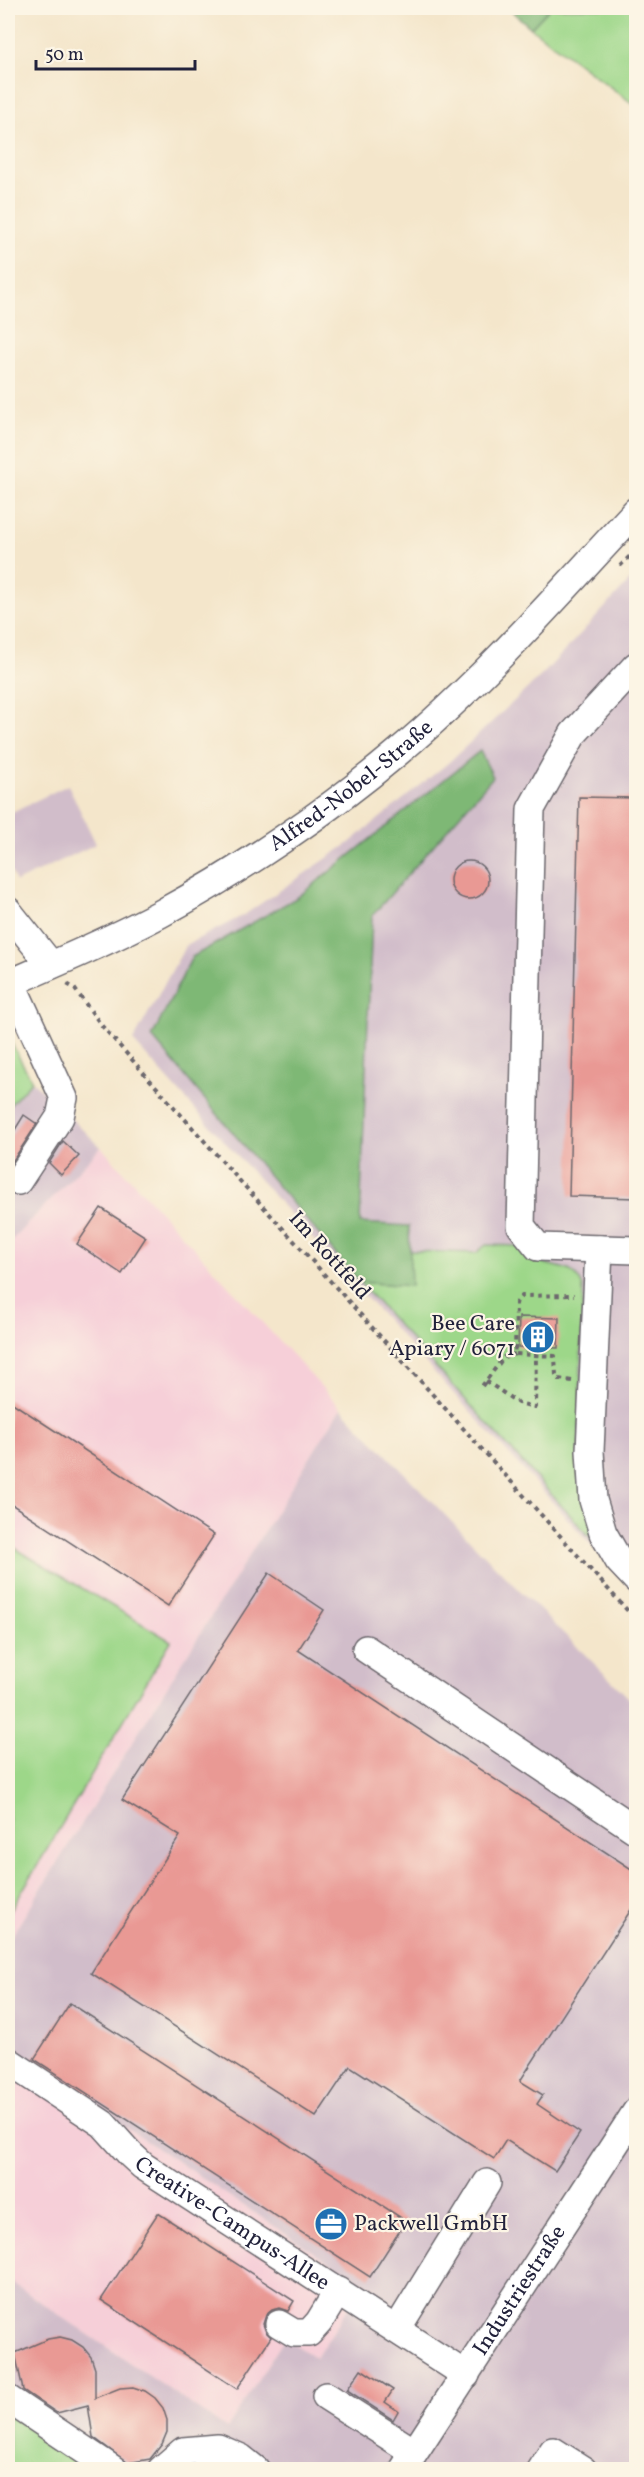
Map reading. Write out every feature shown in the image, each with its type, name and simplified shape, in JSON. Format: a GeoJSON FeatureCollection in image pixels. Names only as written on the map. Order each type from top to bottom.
{"type":"FeatureCollection","features":[{"type":"Feature","properties":{"kind":"street","name":"Alfred-Nobel-Straße"},"geometry":{"type":"LineString","coordinates":[[9,983],[159,915],[281,840],[396,754],[491,665],[636,511]]}},
{"type":"Feature","properties":{"kind":"street"},"geometry":{"type":"LineString","coordinates":[[636,666],[573,734],[531,809],[521,1226],[538,1246],[636,1250]]}},
{"type":"Feature","properties":{"kind":"street"},"geometry":{"type":"LineString","coordinates":[[8,912],[48,966]]}},
{"type":"Feature","properties":{"kind":"street"},"geometry":{"type":"LineString","coordinates":[[9,983],[64,1098],[60,1117],[18,1181]]}},
{"type":"Feature","properties":{"kind":"street"},"geometry":{"type":"LineString","coordinates":[[599,1249],[590,1451],[593,1500],[603,1533],[620,1561],[636,1580]]}},
{"type":"Feature","properties":{"kind":"street"},"geometry":{"type":"LineString","coordinates":[[366,1649],[636,1830]]}},
{"type":"Feature","properties":{"kind":"street","name":"Creative-Campus-Allee"},"geometry":{"type":"LineString","coordinates":[[8,2061],[103,2124],[130,2155],[143,2166],[466,2374]]}},
{"type":"Feature","properties":{"kind":"street","name":"Industriestraße"},"geometry":{"type":"LineString","coordinates":[[409,2461],[636,2112]]}},
{"type":"Feature","properties":{"kind":"street"},"geometry":{"type":"LineString","coordinates":[[397,2329],[487,2183]]}},
{"type":"Feature","properties":{"kind":"street"},"geometry":{"type":"LineString","coordinates":[[279,2324],[294,2333],[309,2333],[319,2322],[338,2291]]}},
{"type":"Feature","properties":{"kind":"street"},"geometry":{"type":"LineString","coordinates":[[326,2396],[409,2461]]}},
{"type":"Feature","properties":{"kind":"street"},"geometry":{"type":"LineString","coordinates":[[8,2398],[75,2434],[114,2469]]}},
{"type":"Feature","properties":{"kind":"street"},"geometry":{"type":"LineString","coordinates":[[160,2469],[183,2451],[218,2448],[241,2458],[256,2469]]}},
{"type":"Feature","properties":{"kind":"street"},"geometry":{"type":"LineString","coordinates":[[541,2469],[553,2451],[583,2469]]}},
{"type":"Feature","properties":{"kind":"path","name":"Im Rottfeld"},"geometry":{"type":"LineString","coordinates":[[48,966],[74,988],[124,1052],[636,1620]]}},
{"type":"Feature","properties":{"kind":"path"},"geometry":{"type":"LineString","coordinates":[[515,1354],[518,1298],[522,1296],[569,1296],[597,1287]]}},
{"type":"Feature","properties":{"kind":"path"},"geometry":{"type":"LineString","coordinates":[[482,1386],[504,1358],[515,1354],[555,1356],[555,1372],[559,1379],[593,1382]]}},
{"type":"Feature","properties":{"kind":"path"},"geometry":{"type":"LineString","coordinates":[[486,1381],[518,1403],[535,1407],[536,1355]]}},
{"type":"Feature","properties":{"kind":"shaded area"},"geometry":{"type":"Polygon","coordinates":[[[636,574],[636,1594],[133,1041],[186,945],[244,915],[348,844],[448,763],[544,673],[636,574]]]}},
{"type":"Feature","properties":{"kind":"shaded area"},"geometry":{"type":"Polygon","coordinates":[[[68,785],[96,844],[16,882],[8,864],[8,814],[68,785]]]}},
{"type":"Feature","properties":{"kind":"shaded area"},"geometry":{"type":"Polygon","coordinates":[[[32,1081],[101,1147],[8,1244],[8,1107],[32,1081]]]}},
{"type":"Feature","properties":{"kind":"shaded area"},"geometry":{"type":"Polygon","coordinates":[[[101,1147],[341,1408],[8,1942],[8,1244],[101,1147]]]}},
{"type":"Feature","properties":{"kind":"shaded area"},"geometry":{"type":"Polygon","coordinates":[[[341,1408],[478,1549],[636,1705],[636,2469],[8,2469],[8,2280],[227,2429],[285,2338],[316,2358],[363,2285],[8,2049],[8,1942],[341,1408]]]}},
{"type":"Feature","properties":{"kind":"shaded area"},"geometry":{"type":"Polygon","coordinates":[[[8,2049],[363,2285],[316,2358],[285,2338],[227,2429],[8,2280],[8,2049]]]}},
{"type":"Feature","properties":{"kind":"green space"},"geometry":{"type":"Polygon","coordinates":[[[508,8],[550,8],[531,28],[508,8]]]}},
{"type":"Feature","properties":{"kind":"green space"},"geometry":{"type":"Polygon","coordinates":[[[550,8],[636,8],[636,106],[531,28],[550,8]]]}},
{"type":"Feature","properties":{"kind":"green space"},"geometry":{"type":"Polygon","coordinates":[[[480,751],[493,777],[372,916],[360,1223],[409,1226],[411,1286],[359,1282],[152,1037],[192,957],[298,897],[480,751]]]}},
{"type":"Feature","properties":{"kind":"green space"},"geometry":{"type":"Polygon","coordinates":[[[8,1037],[32,1081],[8,1107],[8,1037]]]}},
{"type":"Feature","properties":{"kind":"green space"},"geometry":{"type":"Polygon","coordinates":[[[486,1245],[518,1246],[538,1260],[571,1271],[583,1287],[578,1473],[597,1545],[359,1282],[411,1286],[409,1251],[476,1253],[486,1245]]]}},
{"type":"Feature","properties":{"kind":"green space"},"geometry":{"type":"Polygon","coordinates":[[[8,1544],[171,1641],[8,1915],[8,1544]]]}},
{"type":"Feature","properties":{"kind":"green space"},"geometry":{"type":"Polygon","coordinates":[[[8,2410],[100,2469],[8,2469],[8,2410]]]}},
{"type":"Feature","properties":{"kind":"building"},"geometry":{"type":"Polygon","coordinates":[[[579,797],[636,798],[636,1198],[569,1196],[579,797]]]}},
{"type":"Feature","properties":{"kind":"building"},"geometry":{"type":"Polygon","coordinates":[[[469,861],[482,867],[488,880],[482,893],[469,899],[456,893],[450,880],[456,867],[469,861]]]}},
{"type":"Feature","properties":{"kind":"building"},"geometry":{"type":"Polygon","coordinates":[[[24,1115],[37,1124],[8,1168],[8,1141],[24,1115]]]}},
{"type":"Feature","properties":{"kind":"building"},"geometry":{"type":"Polygon","coordinates":[[[63,1141],[79,1156],[61,1175],[49,1163],[63,1141]]]}},
{"type":"Feature","properties":{"kind":"building"},"geometry":{"type":"Polygon","coordinates":[[[101,1208],[146,1237],[122,1274],[77,1244],[101,1208]]]}},
{"type":"Feature","properties":{"kind":"building","name":"Bee Care Apiary / 6071"},"geometry":{"type":"Polygon","coordinates":[[[519,1317],[559,1318],[558,1348],[518,1347],[519,1317]]]}},
{"type":"Feature","properties":{"kind":"building"},"geometry":{"type":"Polygon","coordinates":[[[8,1400],[214,1535],[168,1606],[8,1502],[8,1400]]]}},
{"type":"Feature","properties":{"kind":"building"},"geometry":{"type":"Polygon","coordinates":[[[269,1573],[324,1610],[298,1650],[636,1872],[636,1902],[520,2081],[543,2095],[537,2104],[580,2133],[555,2171],[506,2140],[494,2159],[350,2066],[316,2117],[91,1973],[180,1836],[122,1800],[269,1573]]]}},
{"type":"Feature","properties":{"kind":"building"},"geometry":{"type":"Polygon","coordinates":[[[70,2003],[406,2221],[370,2277],[34,2059],[70,2003]]]}},
{"type":"Feature","properties":{"kind":"building"},"geometry":{"type":"Polygon","coordinates":[[[158,2213],[294,2301],[288,2311],[279,2308],[266,2315],[263,2324],[271,2337],[237,2389],[101,2300],[158,2213]]]}},
{"type":"Feature","properties":{"kind":"building"},"geometry":{"type":"Polygon","coordinates":[[[60,2337],[72,2340],[83,2347],[91,2357],[95,2369],[95,2398],[120,2388],[133,2387],[155,2398],[163,2408],[167,2420],[167,2432],[162,2444],[150,2459],[128,2463],[93,2437],[88,2405],[57,2413],[23,2390],[15,2353],[48,2339],[60,2337]]]}},
{"type":"Feature","properties":{"kind":"building"},"geometry":{"type":"Polygon","coordinates":[[[361,2369],[393,2390],[385,2402],[398,2411],[393,2420],[347,2390],[361,2369]]]}},
{"type":"Feature","properties":{"kind":"place","name":"Bee Care Apiary / 6071"},"geometry":{"type":"Point","coordinates":[538,1337]}},
{"type":"Feature","properties":{"kind":"place","name":"Packwell GmbH"},"geometry":{"type":"Point","coordinates":[331,2224]}}]}
